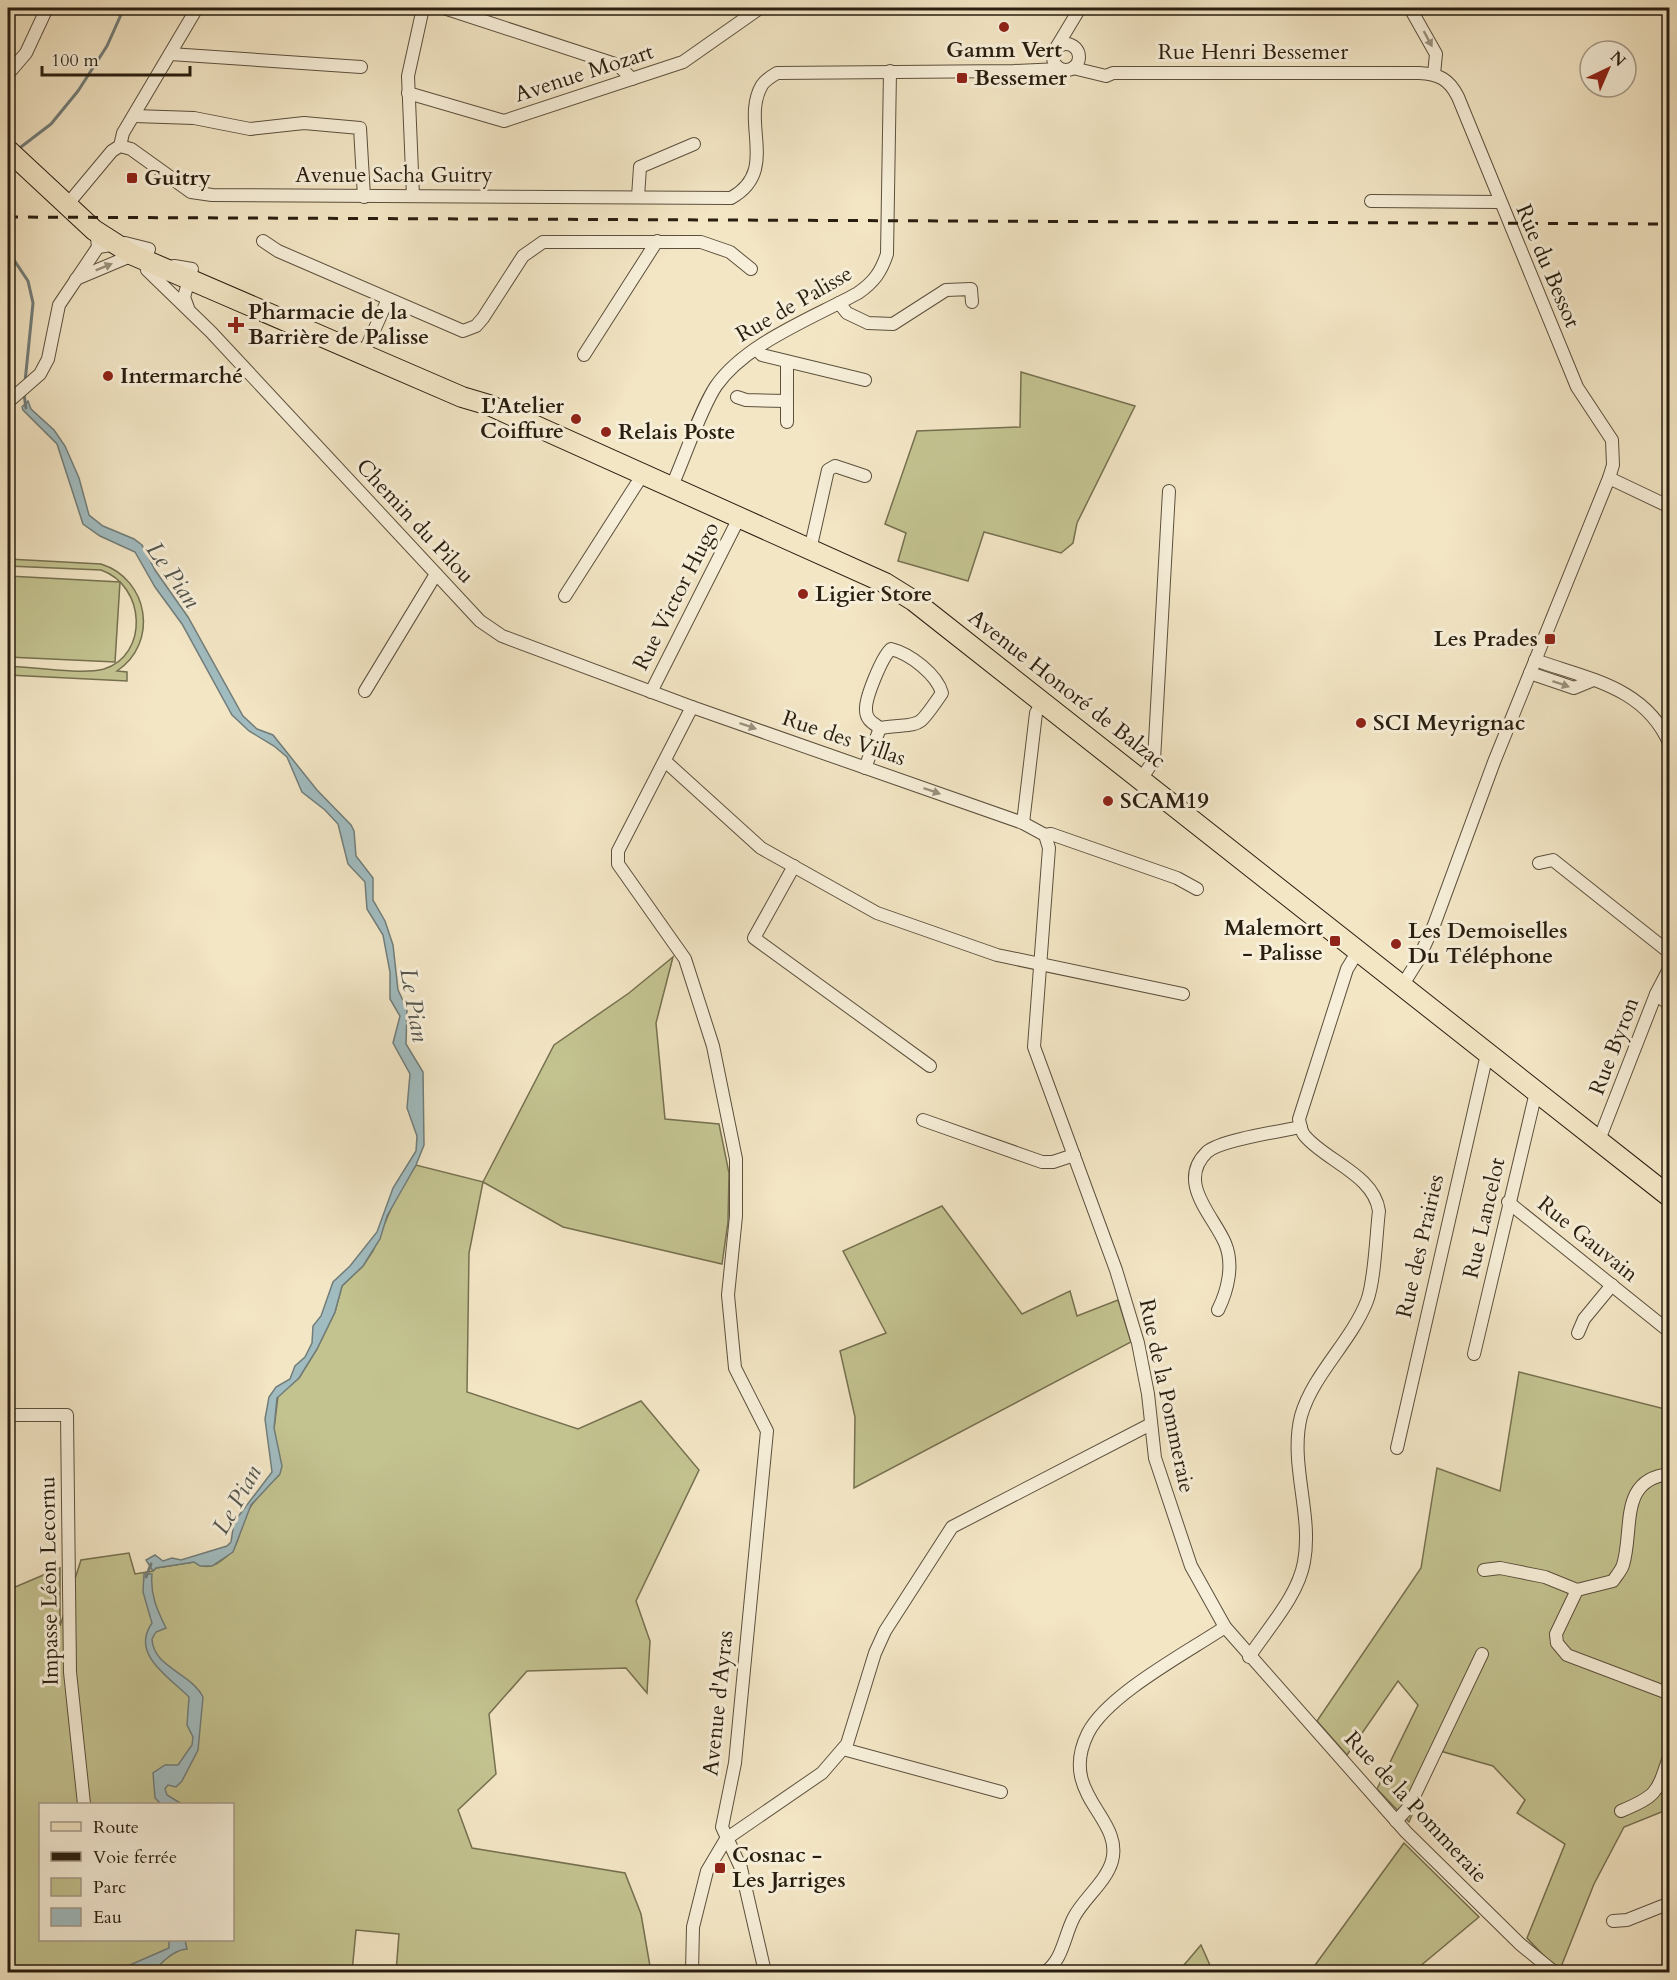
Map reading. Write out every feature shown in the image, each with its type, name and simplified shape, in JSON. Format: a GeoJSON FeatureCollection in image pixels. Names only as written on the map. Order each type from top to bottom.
{"type":"FeatureCollection","features":[{"type":"Feature","properties":{"kind":"main road"},"geometry":{"type":"LineString","coordinates":[[15,150],[70,201],[140,251]]}},
{"type":"Feature","properties":{"kind":"main road"},"geometry":{"type":"LineString","coordinates":[[70,201],[101,240],[140,251]]}},
{"type":"Feature","properties":{"kind":"main road","name":"Avenue Honoré de Balzac"},"geometry":{"type":"LineString","coordinates":[[140,251],[170,269],[191,273]]}},
{"type":"Feature","properties":{"kind":"main road","name":"Avenue Honoré de Balzac"},"geometry":{"type":"LineString","coordinates":[[140,251],[464,389],[489,405],[885,583],[914,601],[1043,701],[1670,1197]]}},
{"type":"Feature","properties":{"kind":"street"},"geometry":{"type":"LineString","coordinates":[[8,74],[26,54],[47,8]]}},
{"type":"Feature","properties":{"kind":"street"},"geometry":{"type":"LineString","coordinates":[[70,201],[112,151],[120,146],[123,133],[197,8]]}},
{"type":"Feature","properties":{"kind":"street"},"geometry":{"type":"LineString","coordinates":[[413,196],[408,76],[423,8]]}},
{"type":"Feature","properties":{"kind":"street"},"geometry":{"type":"LineString","coordinates":[[444,8],[618,65],[632,79]]}},
{"type":"Feature","properties":{"kind":"street","name":"Avenue Mozart"},"geometry":{"type":"LineString","coordinates":[[408,93],[504,122],[683,62],[706,48],[747,11],[760,8]]}},
{"type":"Feature","properties":{"kind":"street"},"geometry":{"type":"LineString","coordinates":[[1410,8],[1436,54],[1434,74]]}},
{"type":"Feature","properties":{"kind":"street"},"geometry":{"type":"LineString","coordinates":[[1073,68],[1079,58],[1073,32],[1079,10]]}},
{"type":"Feature","properties":{"kind":"street"},"geometry":{"type":"LineString","coordinates":[[1060,69],[1054,61],[1055,51],[1079,10]]}},
{"type":"Feature","properties":{"kind":"street"},"geometry":{"type":"LineString","coordinates":[[1032,69],[1067,44],[1076,49],[1091,64],[1113,73]]}},
{"type":"Feature","properties":{"kind":"street"},"geometry":{"type":"LineString","coordinates":[[170,54],[362,67]]}},
{"type":"Feature","properties":{"kind":"street","name":"Rue Henri Bessemer"},"geometry":{"type":"LineString","coordinates":[[753,178],[757,164],[757,99],[763,84],[777,73],[1014,71],[1073,68],[1106,76],[1113,73],[1434,74]]}},
{"type":"Feature","properties":{"kind":"street","name":"Rue de Palisse"},"geometry":{"type":"LineString","coordinates":[[671,488],[715,388],[730,369],[756,349],[872,283],[881,272],[887,254],[890,71]]}},
{"type":"Feature","properties":{"kind":"street","name":"Rue du Bessot"},"geometry":{"type":"LineString","coordinates":[[1402,986],[1417,962],[1434,925],[1532,666],[1613,465],[1612,440],[1577,387],[1452,85],[1434,74]]}},
{"type":"Feature","properties":{"kind":"street"},"geometry":{"type":"LineString","coordinates":[[134,116],[194,118],[250,129],[303,123],[360,128],[364,197]]}},
{"type":"Feature","properties":{"kind":"street"},"geometry":{"type":"LineString","coordinates":[[638,197],[640,166],[694,144]]}},
{"type":"Feature","properties":{"kind":"street","name":"Avenue Sacha Guitry"},"geometry":{"type":"LineString","coordinates":[[120,146],[130,149],[191,192],[212,195],[731,198],[744,190],[753,178]]}},
{"type":"Feature","properties":{"kind":"street"},"geometry":{"type":"LineString","coordinates":[[1371,201],[1499,202]]}},
{"type":"Feature","properties":{"kind":"street"},"geometry":{"type":"LineString","coordinates":[[12,398],[34,382],[48,359],[59,305],[101,240]]}},
{"type":"Feature","properties":{"kind":"street"},"geometry":{"type":"LineString","coordinates":[[263,241],[278,251],[456,330],[470,329],[483,318],[523,256],[536,244],[552,241],[701,242],[718,246],[742,259],[751,269]]}},
{"type":"Feature","properties":{"kind":"street"},"geometry":{"type":"LineString","coordinates":[[584,355],[657,241]]}},
{"type":"Feature","properties":{"kind":"street"},"geometry":{"type":"LineString","coordinates":[[75,279],[140,251]]}},
{"type":"Feature","properties":{"kind":"street","name":"Chemin du Pilou"},"geometry":{"type":"LineString","coordinates":[[140,251],[147,270],[192,314],[480,621],[502,636],[651,692]]}},
{"type":"Feature","properties":{"kind":"street"},"geometry":{"type":"LineString","coordinates":[[170,269],[167,280],[170,293]]}},
{"type":"Feature","properties":{"kind":"street"},"geometry":{"type":"LineString","coordinates":[[191,273],[184,297],[192,314]]}},
{"type":"Feature","properties":{"kind":"street"},"geometry":{"type":"LineString","coordinates":[[839,303],[847,313],[868,323],[893,324],[946,290],[971,289],[972,302]]}},
{"type":"Feature","properties":{"kind":"street"},"geometry":{"type":"LineString","coordinates":[[366,349],[388,299]]}},
{"type":"Feature","properties":{"kind":"street"},"geometry":{"type":"LineString","coordinates":[[756,349],[762,355],[787,363],[865,380]]}},
{"type":"Feature","properties":{"kind":"street"},"geometry":{"type":"LineString","coordinates":[[787,363],[787,422]]}},
{"type":"Feature","properties":{"kind":"street"},"geometry":{"type":"LineString","coordinates":[[737,397],[746,400],[786,400]]}},
{"type":"Feature","properties":{"kind":"street"},"geometry":{"type":"LineString","coordinates":[[810,550],[828,470],[835,466],[865,476]]}},
{"type":"Feature","properties":{"kind":"street"},"geometry":{"type":"LineString","coordinates":[[565,596],[643,474]]}},
{"type":"Feature","properties":{"kind":"street"},"geometry":{"type":"LineString","coordinates":[[1609,478],[1670,507]]}},
{"type":"Feature","properties":{"kind":"street"},"geometry":{"type":"LineString","coordinates":[[1141,779],[1154,760],[1169,490]]}},
{"type":"Feature","properties":{"kind":"street","name":"Rue Victor Hugo"},"geometry":{"type":"LineString","coordinates":[[651,692],[739,518]]}},
{"type":"Feature","properties":{"kind":"street"},"geometry":{"type":"LineString","coordinates":[[365,691],[436,574]]}},
{"type":"Feature","properties":{"kind":"street"},"geometry":{"type":"LineString","coordinates":[[891,649],[900,651],[938,681],[942,693],[916,726],[880,728],[868,719],[865,709],[884,656],[891,649]]}},
{"type":"Feature","properties":{"kind":"street"},"geometry":{"type":"LineString","coordinates":[[1532,666],[1574,688],[1591,681],[1625,692],[1646,710],[1670,745]]}},
{"type":"Feature","properties":{"kind":"street","name":"Rue des Villas"},"geometry":{"type":"LineString","coordinates":[[651,692],[1023,823]]}},
{"type":"Feature","properties":{"kind":"street"},"geometry":{"type":"LineString","coordinates":[[1043,701],[1036,713],[1023,823],[1045,835],[1052,834],[1156,871],[1197,889]]}},
{"type":"Feature","properties":{"kind":"street"},"geometry":{"type":"LineString","coordinates":[[692,707],[665,761],[761,848],[877,913],[997,955],[1183,994]]}},
{"type":"Feature","properties":{"kind":"street"},"geometry":{"type":"LineString","coordinates":[[866,768],[880,728]]}},
{"type":"Feature","properties":{"kind":"street","name":"Avenue d'Ayras"},"geometry":{"type":"LineString","coordinates":[[665,761],[618,851],[618,864],[685,959],[713,1046],[736,1159],[736,1216],[728,1295],[735,1368],[767,1431],[735,1762],[722,1827],[726,1839]]}},
{"type":"Feature","properties":{"kind":"street","name":"Rue de la Pommeraie"},"geometry":{"type":"LineString","coordinates":[[1045,835],[1049,848],[1034,1047],[1116,1270],[1138,1343],[1155,1458],[1168,1505],[1191,1566],[1225,1627],[1249,1657],[1396,1821],[1486,1911],[1554,1972]]}},
{"type":"Feature","properties":{"kind":"street"},"geometry":{"type":"LineString","coordinates":[[1539,863],[1553,860],[1670,953]]}},
{"type":"Feature","properties":{"kind":"street"},"geometry":{"type":"LineString","coordinates":[[794,866],[754,938],[930,1066]]}},
{"type":"Feature","properties":{"kind":"street"},"geometry":{"type":"LineString","coordinates":[[1249,1657],[1296,1584],[1304,1562],[1305,1530],[1298,1444],[1302,1415],[1314,1388],[1368,1299],[1379,1210],[1377,1199],[1367,1186],[1303,1135],[1299,1119],[1347,969],[1358,951]]}},
{"type":"Feature","properties":{"kind":"street","name":"Rue Byron"},"geometry":{"type":"LineString","coordinates":[[1599,1140],[1656,994],[1670,968]]}},
{"type":"Feature","properties":{"kind":"street"},"geometry":{"type":"LineString","coordinates":[[1656,994],[1670,1005]]}},
{"type":"Feature","properties":{"kind":"street","name":"Rue des Prairies"},"geometry":{"type":"LineString","coordinates":[[1397,1448],[1487,1054]]}},
{"type":"Feature","properties":{"kind":"street","name":"Rue Lancelot"},"geometry":{"type":"LineString","coordinates":[[1474,1354],[1508,1202],[1536,1092]]}},
{"type":"Feature","properties":{"kind":"street"},"geometry":{"type":"LineString","coordinates":[[923,1120],[1042,1162],[1053,1162],[1074,1155]]}},
{"type":"Feature","properties":{"kind":"street"},"geometry":{"type":"LineString","coordinates":[[1218,1310],[1226,1295],[1228,1261],[1226,1244],[1194,1188],[1197,1169],[1207,1152],[1223,1144],[1301,1127]]}},
{"type":"Feature","properties":{"kind":"street","name":"Rue Gauvain"},"geometry":{"type":"LineString","coordinates":[[1508,1202],[1670,1332]]}},
{"type":"Feature","properties":{"kind":"street"},"geometry":{"type":"LineString","coordinates":[[1578,1333],[1584,1319],[1612,1286]]}},
{"type":"Feature","properties":{"kind":"street","name":"Impasse Léon Lecornu"},"geometry":{"type":"LineString","coordinates":[[8,1415],[67,1415],[70,1672],[84,1803]]}},
{"type":"Feature","properties":{"kind":"street"},"geometry":{"type":"LineString","coordinates":[[692,1972],[693,1927],[706,1871],[726,1839],[822,1773],[843,1749],[885,1631],[952,1527],[1151,1425]]}},
{"type":"Feature","properties":{"kind":"street"},"geometry":{"type":"LineString","coordinates":[[1484,1570],[1500,1568],[1545,1577],[1577,1590],[1613,1581],[1622,1566],[1633,1500],[1643,1482],[1657,1475],[1670,1474]]}},
{"type":"Feature","properties":{"kind":"street"},"geometry":{"type":"LineString","coordinates":[[1577,1590],[1556,1634],[1557,1644],[1567,1655],[1670,1694]]}},
{"type":"Feature","properties":{"kind":"street"},"geometry":{"type":"LineString","coordinates":[[1045,1972],[1059,1959],[1066,1934],[1079,1907],[1103,1877],[1112,1861],[1113,1844],[1107,1826],[1084,1791],[1079,1770],[1088,1732],[1103,1713],[1128,1691],[1225,1627]]}},
{"type":"Feature","properties":{"kind":"street"},"geometry":{"type":"LineString","coordinates":[[1396,1821],[1408,1807],[1482,1654]]}},
{"type":"Feature","properties":{"kind":"street"},"geometry":{"type":"LineString","coordinates":[[843,1749],[1001,1792]]}},
{"type":"Feature","properties":{"kind":"street"},"geometry":{"type":"LineString","coordinates":[[1621,1811],[1649,1799],[1658,1788],[1670,1754]]}},
{"type":"Feature","properties":{"kind":"street"},"geometry":{"type":"LineString","coordinates":[[726,1839],[733,1848],[741,1869],[765,1972]]}},
{"type":"Feature","properties":{"kind":"street"},"geometry":{"type":"LineString","coordinates":[[1613,1921],[1627,1920],[1670,1904]]}},
{"type":"Feature","properties":{"kind":"green space"},"geometry":{"type":"Polygon","coordinates":[[[1021,372],[1135,406],[1077,523],[1073,543],[1061,553],[984,532],[968,581],[898,561],[906,533],[885,524],[917,431],[1020,427],[1021,372]]]}},
{"type":"Feature","properties":{"kind":"green space"},"geometry":{"type":"Polygon","coordinates":[[[8,559],[101,564],[117,572],[130,583],[143,613],[143,629],[139,645],[130,659],[117,671],[127,672],[127,681],[8,675],[8,666],[70,671],[104,669],[119,661],[129,650],[135,636],[136,620],[134,605],[127,590],[116,578],[101,570],[8,566],[8,559]]]}},
{"type":"Feature","properties":{"kind":"green space"},"geometry":{"type":"Polygon","coordinates":[[[8,576],[120,582],[115,662],[8,657],[8,576]]]}},
{"type":"Feature","properties":{"kind":"green space"},"geometry":{"type":"Polygon","coordinates":[[[673,957],[656,1023],[665,1119],[719,1124],[729,1173],[728,1222],[722,1264],[563,1227],[483,1182],[554,1045],[629,993],[673,957]]]}},
{"type":"Feature","properties":{"kind":"green space"},"geometry":{"type":"Polygon","coordinates":[[[416,1165],[483,1182],[469,1253],[467,1392],[578,1429],[641,1401],[699,1470],[636,1601],[650,1641],[647,1693],[626,1668],[527,1671],[489,1714],[496,1774],[458,1810],[472,1848],[625,1873],[641,1914],[651,1972],[396,1972],[399,1934],[356,1930],[352,1972],[8,1972],[8,1590],[60,1568],[60,1626],[81,1560],[129,1553],[135,1574],[194,1562],[202,1566],[210,1566],[232,1551],[246,1514],[260,1494],[279,1475],[274,1429],[278,1396],[299,1378],[317,1349],[335,1312],[342,1286],[363,1266],[373,1251],[396,1197],[416,1165]]]}},
{"type":"Feature","properties":{"kind":"green space"},"geometry":{"type":"Polygon","coordinates":[[[942,1206],[1022,1314],[1070,1291],[1077,1316],[1118,1300],[1131,1342],[854,1488],[855,1417],[840,1351],[886,1333],[843,1251],[942,1206]]]}},
{"type":"Feature","properties":{"kind":"green space"},"geometry":{"type":"Polygon","coordinates":[[[1519,1372],[1669,1410],[1669,1809],[1624,1827],[1594,1884],[1559,1972],[1527,1938],[1565,1844],[1517,1813],[1525,1800],[1493,1766],[1440,1751],[1409,1822],[1377,1789],[1418,1705],[1398,1681],[1347,1755],[1317,1721],[1421,1568],[1437,1468],[1500,1491],[1519,1372]]]}},
{"type":"Feature","properties":{"kind":"green space"},"geometry":{"type":"Polygon","coordinates":[[[1404,1843],[1479,1917],[1413,1972],[1310,1972],[1404,1843]]]}},
{"type":"Feature","properties":{"kind":"green space"},"geometry":{"type":"Polygon","coordinates":[[[1201,1945],[1213,1972],[1178,1972],[1201,1945]]]}},
{"type":"Feature","properties":{"kind":"water"},"geometry":{"type":"Polygon","coordinates":[[[28,401],[31,409],[54,430],[65,446],[79,478],[89,515],[103,526],[134,539],[142,545],[155,570],[188,617],[243,716],[257,729],[273,735],[317,790],[351,825],[354,831],[356,856],[373,878],[373,900],[385,921],[393,945],[398,990],[407,1009],[406,1044],[423,1072],[424,1145],[416,1165],[387,1216],[380,1239],[363,1266],[342,1286],[335,1312],[317,1349],[299,1378],[277,1398],[274,1428],[282,1466],[280,1474],[251,1505],[233,1552],[212,1566],[200,1566],[194,1562],[156,1568],[153,1571],[146,1560],[155,1555],[163,1561],[172,1558],[181,1560],[227,1546],[231,1542],[234,1522],[272,1472],[265,1419],[269,1397],[276,1387],[290,1379],[295,1366],[305,1357],[312,1343],[313,1326],[321,1316],[333,1282],[350,1266],[377,1232],[393,1188],[416,1151],[417,1136],[407,1108],[410,1074],[393,1043],[400,1016],[390,999],[390,972],[383,935],[367,909],[365,882],[348,864],[338,824],[325,810],[302,792],[287,757],[249,731],[232,715],[182,624],[155,587],[135,552],[100,536],[83,524],[57,444],[23,410],[22,407],[28,401]]]}},
{"type":"Feature","properties":{"kind":"water"},"geometry":{"type":"Polygon","coordinates":[[[144,1574],[152,1574],[155,1602],[166,1628],[156,1632],[152,1639],[154,1649],[165,1663],[190,1682],[203,1697],[198,1750],[182,1781],[176,1787],[168,1785],[165,1789],[167,1795],[180,1803],[160,1803],[155,1798],[153,1773],[165,1765],[178,1765],[192,1745],[193,1737],[187,1725],[189,1697],[163,1673],[149,1655],[146,1634],[152,1623],[143,1592],[144,1574]]]}},
{"type":"Feature","properties":{"kind":"water"},"geometry":{"type":"Polygon","coordinates":[[[169,1941],[185,1941],[187,1949],[174,1953],[157,1968],[122,1972],[125,1967],[169,1948],[169,1941]]]}},
{"type":"Feature","properties":{"kind":"waterway","name":"Le Pian"},"geometry":{"type":"LineString","coordinates":[[17,150],[51,124],[78,91],[107,46],[124,8]]}},
{"type":"Feature","properties":{"kind":"waterway","name":"Le Pian"},"geometry":{"type":"LineString","coordinates":[[8,251],[28,281],[33,303],[25,382]]}},
{"type":"Feature","properties":{"kind":"waterway","name":"Le Pian"},"geometry":{"type":"LineString","coordinates":[[24,394],[26,408]]}},
{"type":"Feature","properties":{"kind":"waterway","name":"Le Pian"},"geometry":{"type":"LineString","coordinates":[[146,1577],[151,1564]]}},
{"type":"Feature","properties":{"kind":"railway"},"geometry":{"type":"LineString","coordinates":[[8,217],[1670,224]]}},
{"type":"Feature","properties":{"kind":"place","name":"Gamm Vert"},"geometry":{"type":"Point","coordinates":[1004,27]}},
{"type":"Feature","properties":{"kind":"place","name":"Bessemer"},"geometry":{"type":"Point","coordinates":[962,78]}},
{"type":"Feature","properties":{"kind":"place","name":"Guitry"},"geometry":{"type":"Point","coordinates":[132,178]}},
{"type":"Feature","properties":{"kind":"place","name":"Pharmacie de la Barrière de Palisse"},"geometry":{"type":"Point","coordinates":[236,325]}},
{"type":"Feature","properties":{"kind":"place","name":"Intermarché"},"geometry":{"type":"Point","coordinates":[108,376]}},
{"type":"Feature","properties":{"kind":"place","name":"L'Atelier Coiffure"},"geometry":{"type":"Point","coordinates":[576,419]}},
{"type":"Feature","properties":{"kind":"place","name":"Relais Poste"},"geometry":{"type":"Point","coordinates":[606,432]}},
{"type":"Feature","properties":{"kind":"place","name":"Ligier Store"},"geometry":{"type":"Point","coordinates":[803,594]}},
{"type":"Feature","properties":{"kind":"place","name":"Les Prades"},"geometry":{"type":"Point","coordinates":[1550,639]}},
{"type":"Feature","properties":{"kind":"place","name":"SCI Meyrignac"},"geometry":{"type":"Point","coordinates":[1361,723]}},
{"type":"Feature","properties":{"kind":"place","name":"SCAM19"},"geometry":{"type":"Point","coordinates":[1108,801]}},
{"type":"Feature","properties":{"kind":"place","name":"Malemort - Palisse"},"geometry":{"type":"Point","coordinates":[1335,941]}},
{"type":"Feature","properties":{"kind":"place","name":"Les Demoiselles Du Téléphone"},"geometry":{"type":"Point","coordinates":[1396,944]}},
{"type":"Feature","properties":{"kind":"place","name":"Cosnac - Les Jarriges"},"geometry":{"type":"Point","coordinates":[720,1868]}}]}
